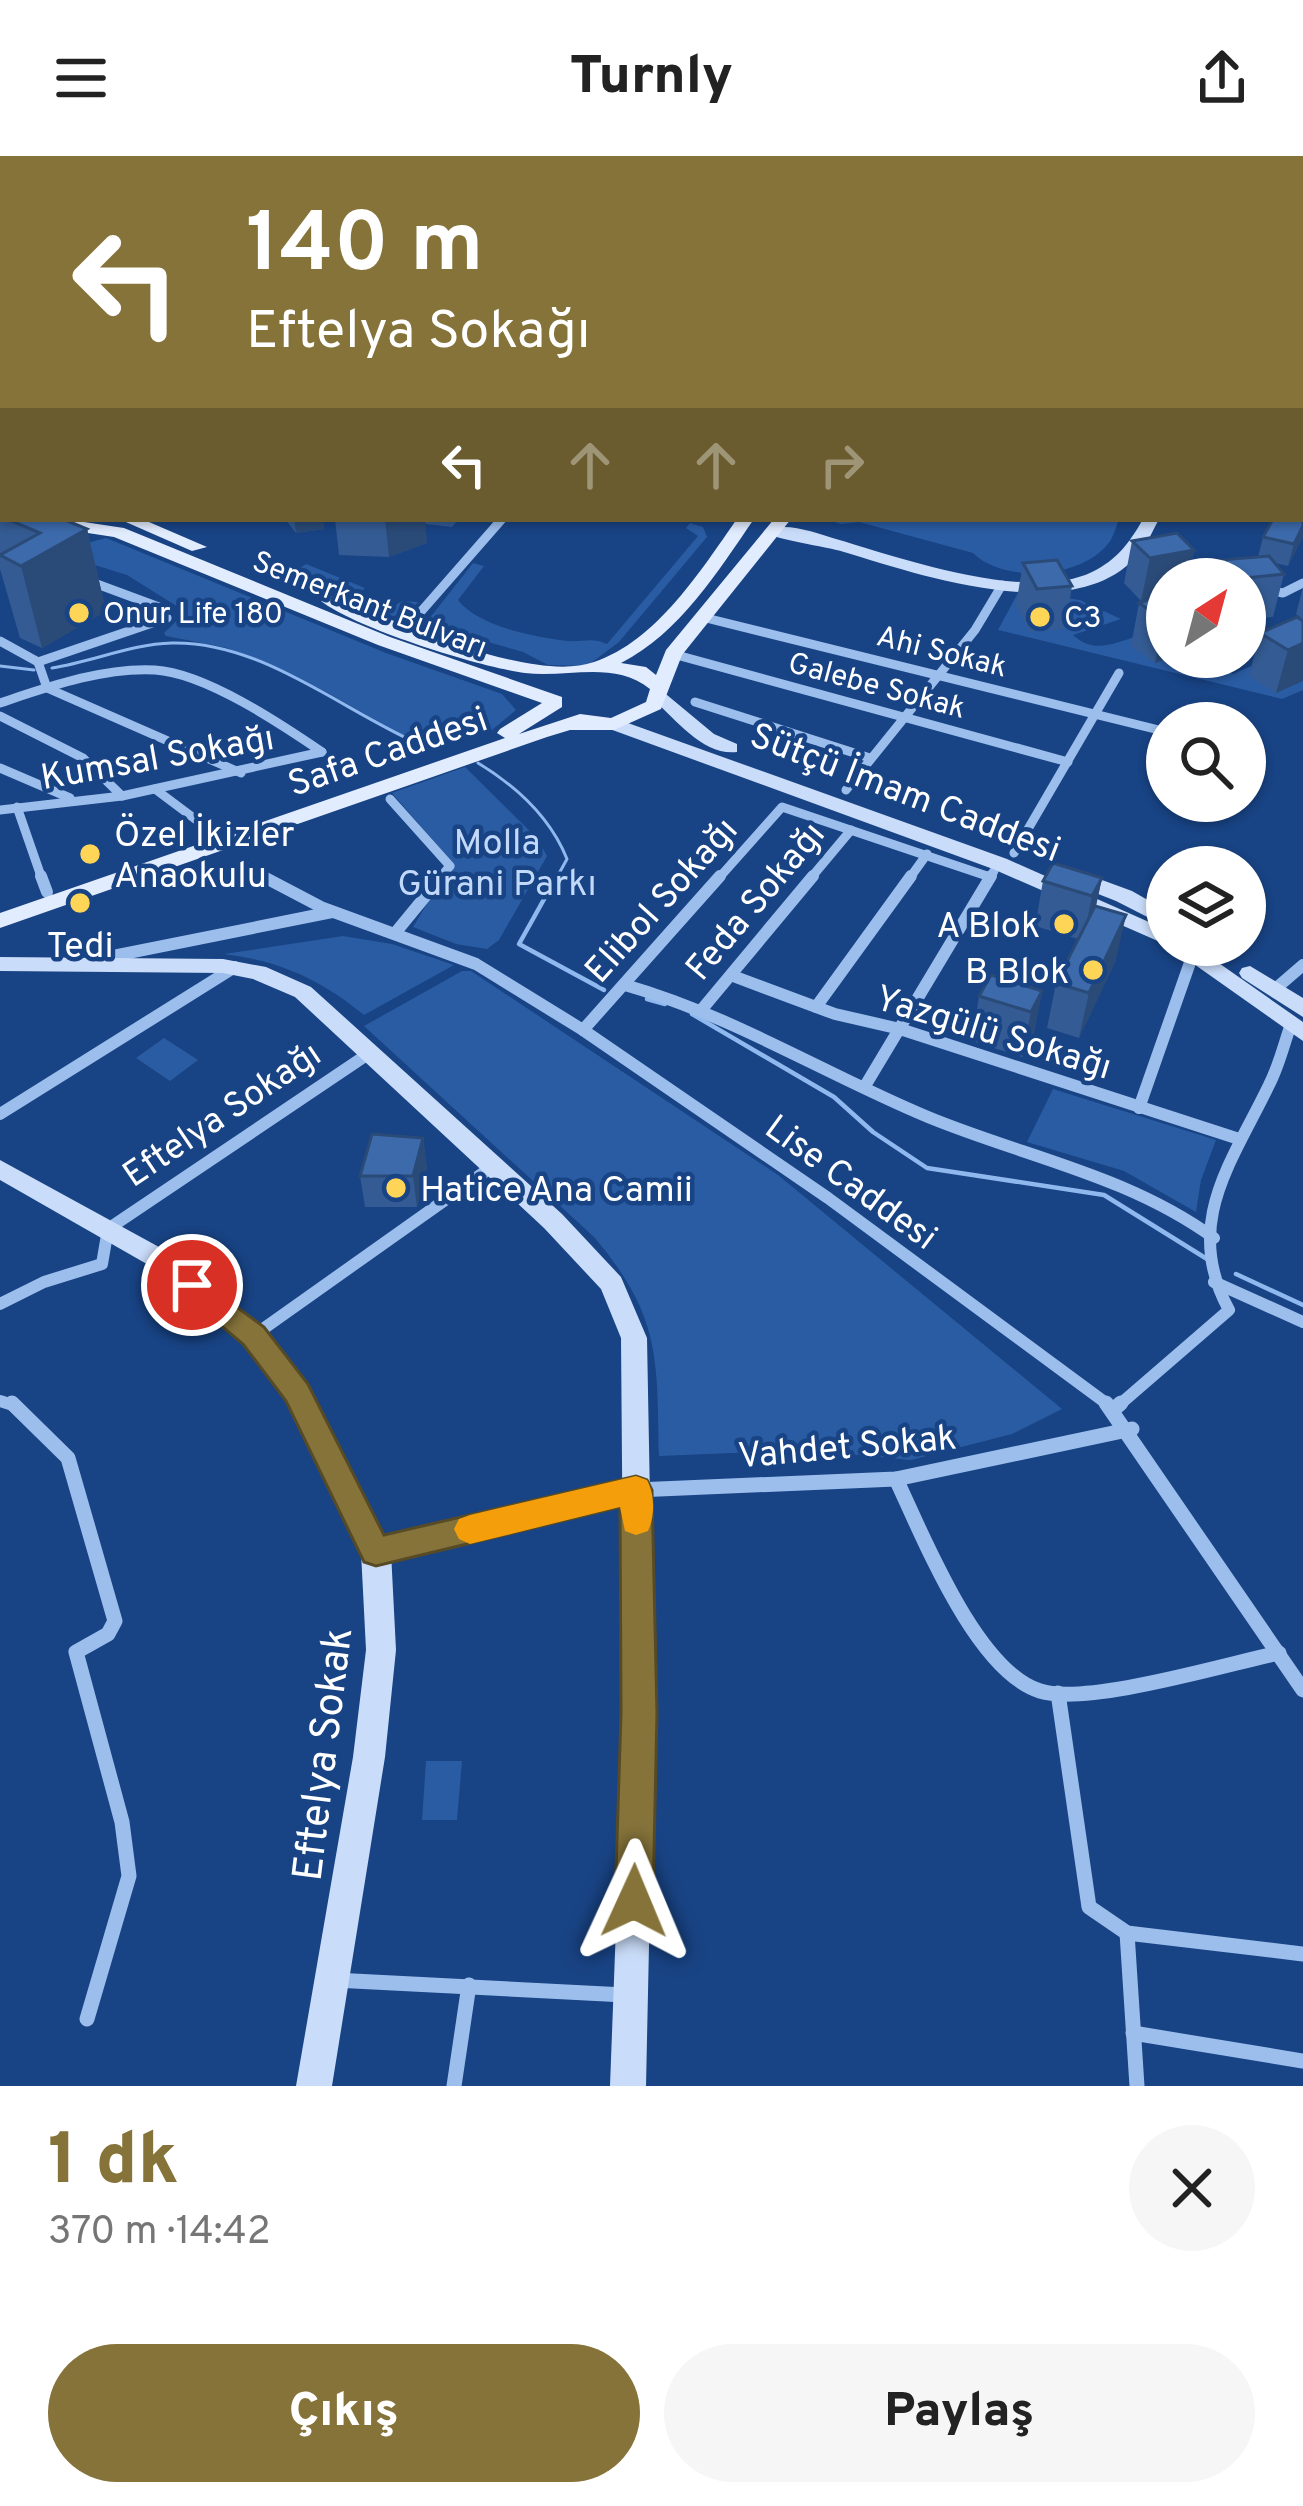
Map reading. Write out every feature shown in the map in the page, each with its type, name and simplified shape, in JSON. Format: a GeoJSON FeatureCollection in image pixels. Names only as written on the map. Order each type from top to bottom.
{"type":"FeatureCollection","features":[{"type":"Feature","properties":{"kind":"main road","name":"Semerkant Bulvarı"},"geometry":{"type":"LineString","coordinates":[[38,522],[118,532],[555,702],[572,717],[604,724]]}},
{"type":"Feature","properties":{"kind":"main road","name":"Semerkant Bulvarı"},"geometry":{"type":"LineString","coordinates":[[134,522],[404,631],[526,667],[639,670],[661,693]]}},
{"type":"Feature","properties":{"kind":"main road","name":"Safa Caddesi"},"geometry":{"type":"LineString","coordinates":[[0,909],[454,752],[531,720],[555,702],[566,682],[634,652],[744,522]]}},
{"type":"Feature","properties":{"kind":"main road"},"geometry":{"type":"LineString","coordinates":[[661,693],[673,654],[778,526]]}},
{"type":"Feature","properties":{"kind":"main road"},"geometry":{"type":"LineString","coordinates":[[711,566],[719,574],[737,578]]}},
{"type":"Feature","properties":{"kind":"main road"},"geometry":{"type":"LineString","coordinates":[[509,686],[540,685],[541,673],[526,667]]}},
{"type":"Feature","properties":{"kind":"main road"},"geometry":{"type":"LineString","coordinates":[[509,686],[526,695],[531,720]]}},
{"type":"Feature","properties":{"kind":"main road","name":"Safa Caddesi"},"geometry":{"type":"LineString","coordinates":[[0,921],[554,729],[604,724],[645,712],[661,693]]}},
{"type":"Feature","properties":{"kind":"street"},"geometry":{"type":"LineString","coordinates":[[404,631],[499,522]]}},
{"type":"Feature","properties":{"kind":"street"},"geometry":{"type":"LineString","coordinates":[[813,522],[1022,577],[1062,577],[1111,554],[1129,522]]}},
{"type":"Feature","properties":{"kind":"street"},"geometry":{"type":"LineString","coordinates":[[778,526],[1002,585],[1066,586],[1099,576],[1128,555],[1149,522]]}},
{"type":"Feature","properties":{"kind":"street"},"geometry":{"type":"LineString","coordinates":[[1128,555],[1146,560]]}},
{"type":"Feature","properties":{"kind":"street"},"geometry":{"type":"LineString","coordinates":[[38,662],[167,618],[159,607],[70,574]]}},
{"type":"Feature","properties":{"kind":"street"},"geometry":{"type":"LineString","coordinates":[[1266,590],[1296,592],[1303,583]]}},
{"type":"Feature","properties":{"kind":"street"},"geometry":{"type":"LineString","coordinates":[[846,790],[975,630],[1002,585]]}},
{"type":"Feature","properties":{"kind":"street","name":"Ahi Sokak"},"geometry":{"type":"LineString","coordinates":[[706,618],[1146,727]]}},
{"type":"Feature","properties":{"kind":"street"},"geometry":{"type":"LineString","coordinates":[[0,641],[38,662],[47,688]]}},
{"type":"Feature","properties":{"kind":"street","name":"Galebe Sokak"},"geometry":{"type":"LineString","coordinates":[[673,654],[1068,761]]}},
{"type":"Feature","properties":{"kind":"street","name":"Kumsal Sokağı"},"geometry":{"type":"LineString","coordinates":[[0,810],[122,796],[322,752],[292,730],[160,669],[47,688]]}},
{"type":"Feature","properties":{"kind":"street"},"geometry":{"type":"LineString","coordinates":[[865,1086],[1119,673]]}},
{"type":"Feature","properties":{"kind":"street"},"geometry":{"type":"LineString","coordinates":[[0,703],[47,688],[241,773]]}},
{"type":"Feature","properties":{"kind":"street","name":"Sütçü İmam Caddesi"},"geometry":{"type":"LineString","coordinates":[[661,693],[707,738],[846,790],[1146,929]]}},
{"type":"Feature","properties":{"kind":"street"},"geometry":{"type":"LineString","coordinates":[[695,702],[870,758]]}},
{"type":"Feature","properties":{"kind":"street"},"geometry":{"type":"LineString","coordinates":[[0,728],[6,719],[83,758],[122,796]]}},
{"type":"Feature","properties":{"kind":"street","name":"Sütçü İmam Caddesi"},"geometry":{"type":"LineString","coordinates":[[604,724],[1001,864],[1124,896],[1146,908]]}},
{"type":"Feature","properties":{"kind":"street"},"geometry":{"type":"LineString","coordinates":[[0,768],[73,800]]}},
{"type":"Feature","properties":{"kind":"street"},"geometry":{"type":"LineString","coordinates":[[154,789],[215,834]]}},
{"type":"Feature","properties":{"kind":"street"},"geometry":{"type":"LineString","coordinates":[[390,799],[450,866],[396,932]]}},
{"type":"Feature","properties":{"kind":"street"},"geometry":{"type":"LineString","coordinates":[[17,807],[47,892]]}},
{"type":"Feature","properties":{"kind":"street","name":"Elibol Sokağı"},"geometry":{"type":"LineString","coordinates":[[583,1030],[782,807],[851,830]]}},
{"type":"Feature","properties":{"kind":"street"},"geometry":{"type":"LineString","coordinates":[[851,830],[927,854],[1001,864]]}},
{"type":"Feature","properties":{"kind":"street","name":"Feda Sokağı"},"geometry":{"type":"LineString","coordinates":[[703,1008],[851,830]]}},
{"type":"Feature","properties":{"kind":"street"},"geometry":{"type":"LineString","coordinates":[[816,1007],[927,854]]}},
{"type":"Feature","properties":{"kind":"street","name":"Lise Caddesi"},"geometry":{"type":"LineString","coordinates":[[243,866],[333,912],[476,964],[583,1030],[828,1198],[1114,1408],[1303,1690]]}},
{"type":"Feature","properties":{"kind":"street"},"geometry":{"type":"LineString","coordinates":[[64,966],[333,912]]}},
{"type":"Feature","properties":{"kind":"street"},"geometry":{"type":"LineString","coordinates":[[6,961],[235,967],[303,992],[493,1166],[611,1283],[634,1338],[639,1713],[628,2086]]}},
{"type":"Feature","properties":{"kind":"street"},"geometry":{"type":"LineString","coordinates":[[1139,1108],[1187,966]]}},
{"type":"Feature","properties":{"kind":"street"},"geometry":{"type":"LineString","coordinates":[[1219,966],[1299,1022]]}},
{"type":"Feature","properties":{"kind":"street"},"geometry":{"type":"LineString","coordinates":[[1228,966],[1274,990],[1299,1022]]}},
{"type":"Feature","properties":{"kind":"street"},"geometry":{"type":"LineString","coordinates":[[0,1114],[235,967]]}},
{"type":"Feature","properties":{"kind":"street"},"geometry":{"type":"LineString","coordinates":[[1274,990],[1301,969]]}},
{"type":"Feature","properties":{"kind":"street","name":"Yazgülü Sokağı"},"geometry":{"type":"LineString","coordinates":[[733,976],[816,1007],[900,1029],[1239,1139]]}},
{"type":"Feature","properties":{"kind":"street"},"geometry":{"type":"LineString","coordinates":[[625,985],[703,1008],[1002,1147],[1112,1181],[1170,1209],[1214,1238]]}},
{"type":"Feature","properties":{"kind":"street"},"geometry":{"type":"LineString","coordinates":[[1114,1408],[1229,1310],[1213,1282],[1210,1205],[1299,1022]]}},
{"type":"Feature","properties":{"kind":"street","name":"Eftelya Sokağı"},"geometry":{"type":"LineString","coordinates":[[108,1228],[371,1052]]}},
{"type":"Feature","properties":{"kind":"street"},"geometry":{"type":"LineString","coordinates":[[253,1336],[493,1166]]}},
{"type":"Feature","properties":{"kind":"street","name":"Eftelya Sokak"},"geometry":{"type":"LineString","coordinates":[[0,1168],[161,1260],[253,1336],[297,1393],[376,1552],[381,1650],[369,1757],[314,2086]]}},
{"type":"Feature","properties":{"kind":"street"},"geometry":{"type":"LineString","coordinates":[[0,1304],[44,1282],[102,1264],[108,1228]]}},
{"type":"Feature","properties":{"kind":"street"},"geometry":{"type":"LineString","coordinates":[[1213,1282],[1303,1322]]}},
{"type":"Feature","properties":{"kind":"street"},"geometry":{"type":"LineString","coordinates":[[0,1401],[13,1403],[68,1459],[115,1621],[108,1634],[76,1652],[122,1822],[129,1876],[87,2020]]}},
{"type":"Feature","properties":{"kind":"street","name":"Vahdet Sokak"},"geometry":{"type":"LineString","coordinates":[[636,1490],[896,1479],[1132,1430]]}},
{"type":"Feature","properties":{"kind":"street"},"geometry":{"type":"LineString","coordinates":[[896,1479],[966,1617],[1023,1681],[1058,1693],[1279,1653]]}},
{"type":"Feature","properties":{"kind":"street"},"geometry":{"type":"LineString","coordinates":[[376,1552],[636,1490]]}},
{"type":"Feature","properties":{"kind":"street"},"geometry":{"type":"LineString","coordinates":[[1058,1693],[1089,1907],[1126,1933],[1303,1954]]}},
{"type":"Feature","properties":{"kind":"street"},"geometry":{"type":"LineString","coordinates":[[1126,1933],[1137,2086]]}},
{"type":"Feature","properties":{"kind":"street"},"geometry":{"type":"LineString","coordinates":[[332,1980],[632,1995]]}},
{"type":"Feature","properties":{"kind":"street"},"geometry":{"type":"LineString","coordinates":[[454,2086],[469,1985]]}},
{"type":"Feature","properties":{"kind":"street"},"geometry":{"type":"LineString","coordinates":[[1133,2033],[1303,2061]]}},
{"type":"Feature","properties":{"kind":"green space"},"geometry":{"type":"Polygon","coordinates":[[[859,522],[1118,522],[1109,542],[1094,556],[1060,570],[1021,573],[986,563],[973,553],[859,522]]]}},
{"type":"Feature","properties":{"kind":"green space"},"geometry":{"type":"Polygon","coordinates":[[[690,523],[703,527],[707,537],[619,642],[587,666],[548,665],[523,652],[425,624],[473,563],[484,566],[458,600],[479,617],[540,637],[607,644],[698,536],[686,528],[690,523]]]}},
{"type":"Feature","properties":{"kind":"green space"},"geometry":{"type":"Polygon","coordinates":[[[106,538],[386,653],[502,694],[516,710],[492,730],[439,747],[411,740],[326,692],[227,648],[166,636],[186,612],[127,575],[72,558],[76,546],[106,538]]]}},
{"type":"Feature","properties":{"kind":"green space"},"geometry":{"type":"Polygon","coordinates":[[[306,564],[365,588],[356,596],[390,609],[402,601],[418,602],[408,613],[393,616],[305,581],[307,575],[300,568],[306,564]]]}},
{"type":"Feature","properties":{"kind":"green space"},"geometry":{"type":"Polygon","coordinates":[[[1019,591],[1080,600],[1121,619],[1073,635],[1104,646],[1140,635],[1146,640],[1146,666],[998,630],[1019,591]]]}},
{"type":"Feature","properties":{"kind":"green space"},"geometry":{"type":"Polygon","coordinates":[[[1272,657],[1303,664],[1303,690],[1282,699],[1196,678],[1266,678],[1266,660],[1272,657]]]}},
{"type":"Feature","properties":{"kind":"green space","name":"Molla Gürani Parkı"},"geometry":{"type":"Polygon","coordinates":[[[465,767],[537,838],[547,856],[499,940],[487,949],[456,944],[413,927],[452,862],[392,793],[465,767]]]}},
{"type":"Feature","properties":{"kind":"green space"},"geometry":{"type":"Polygon","coordinates":[[[343,936],[392,944],[454,965],[364,1015],[298,974],[224,954],[343,936]]]}},
{"type":"Feature","properties":{"kind":"green space"},"geometry":{"type":"Polygon","coordinates":[[[462,971],[471,971],[778,1175],[1062,1409],[1012,1434],[911,1460],[806,1450],[659,1456],[651,1339],[616,1265],[594,1237],[364,1026],[462,971]]]}},
{"type":"Feature","properties":{"kind":"green space"},"geometry":{"type":"Polygon","coordinates":[[[164,1038],[198,1060],[170,1081],[136,1058],[164,1038]]]}},
{"type":"Feature","properties":{"kind":"green space"},"geometry":{"type":"Polygon","coordinates":[[[1053,1089],[1216,1140],[1201,1180],[1196,1212],[1124,1171],[1027,1142],[1053,1089]]]}},
{"type":"Feature","properties":{"kind":"green space"},"geometry":{"type":"Polygon","coordinates":[[[426,1761],[462,1761],[457,1820],[422,1820],[426,1761]]]}},
{"type":"Feature","properties":{"kind":"building"},"geometry":{"type":"Polygon","coordinates":[[[14,522],[70,522],[87,529],[21,566],[0,555],[40,533],[14,522]]]}},
{"type":"Feature","properties":{"kind":"building"},"geometry":{"type":"Polygon","coordinates":[[[1271,522],[1303,522],[1294,544],[1263,537],[1271,522]]]}},
{"type":"Feature","properties":{"kind":"building"},"geometry":{"type":"Polygon","coordinates":[[[1177,533],[1194,550],[1150,558],[1132,541],[1177,533]]]}},
{"type":"Feature","properties":{"kind":"building"},"geometry":{"type":"Polygon","coordinates":[[[1269,556],[1284,574],[1266,576],[1266,558],[1245,558],[1269,556]]]}},
{"type":"Feature","properties":{"kind":"building"},"geometry":{"type":"Polygon","coordinates":[[[1057,560],[1072,586],[1037,589],[1023,563],[1057,560]]]}},
{"type":"Feature","properties":{"kind":"building"},"geometry":{"type":"Polygon","coordinates":[[[1297,617],[1303,621],[1303,643],[1288,650],[1266,637],[1266,630],[1297,617]]]}},
{"type":"Feature","properties":{"kind":"building"},"geometry":{"type":"Polygon","coordinates":[[[1053,863],[1102,878],[1092,896],[1043,881],[1053,863]]]}},
{"type":"Feature","properties":{"kind":"building"},"geometry":{"type":"Polygon","coordinates":[[[1095,906],[1126,915],[1089,993],[1056,983],[1095,906]]]}},
{"type":"Feature","properties":{"kind":"building"},"geometry":{"type":"Polygon","coordinates":[[[991,975],[1042,991],[1031,1012],[979,996],[991,975]]]}},
{"type":"Feature","properties":{"kind":"building"},"geometry":{"type":"Polygon","coordinates":[[[372,1134],[423,1138],[413,1176],[360,1176],[372,1134]]]}},
{"type":"Feature","properties":{"kind":"waterway"},"geometry":{"type":"LineString","coordinates":[[52,668],[157,644],[206,646],[273,667],[430,749]]}},
{"type":"Feature","properties":{"kind":"waterway"},"geometry":{"type":"LineString","coordinates":[[0,666],[34,670]]}},
{"type":"Feature","properties":{"kind":"waterway"},"geometry":{"type":"LineString","coordinates":[[478,763],[518,792],[551,830],[567,859],[556,879]]}},
{"type":"Feature","properties":{"kind":"waterway"},"geometry":{"type":"LineString","coordinates":[[557,876],[519,944],[604,990]]}},
{"type":"Feature","properties":{"kind":"waterway"},"geometry":{"type":"LineString","coordinates":[[647,999],[665,1004]]}},
{"type":"Feature","properties":{"kind":"waterway"},"geometry":{"type":"LineString","coordinates":[[692,1014],[834,1097],[873,1132],[927,1168],[1104,1195],[1207,1259]]}},
{"type":"Feature","properties":{"kind":"waterway"},"geometry":{"type":"LineString","coordinates":[[1236,1274],[1303,1305]]}},
{"type":"Feature","properties":{"kind":"slow traffic"},"geometry":{"type":"LineString","coordinates":[[470,1529],[636,1490],[636,1521]]}},
{"type":"Feature","properties":{"kind":"place","name":"Onur Life 180"},"geometry":{"type":"Point","coordinates":[79,613]}},
{"type":"Feature","properties":{"kind":"place","name":"C3"},"geometry":{"type":"Point","coordinates":[1040,617]}},
{"type":"Feature","properties":{"kind":"place","name":"Özel İkizler Anaokulu"},"geometry":{"type":"Point","coordinates":[90,854]}},
{"type":"Feature","properties":{"kind":"place","name":"Tedi"},"geometry":{"type":"Point","coordinates":[80,903]}},
{"type":"Feature","properties":{"kind":"place","name":"A Blok"},"geometry":{"type":"Point","coordinates":[1064,924]}},
{"type":"Feature","properties":{"kind":"place","name":"B Blok"},"geometry":{"type":"Point","coordinates":[1093,970]}},
{"type":"Feature","properties":{"kind":"place","name":"Hatice Ana Camii"},"geometry":{"type":"Point","coordinates":[396,1188]}},
{"type":"Feature","properties":{"kind":"route"},"geometry":{"type":"LineString","coordinates":[[192,1285],[253,1336],[297,1393],[376,1552],[636,1490],[639,1713],[634,1901]]}}]}
